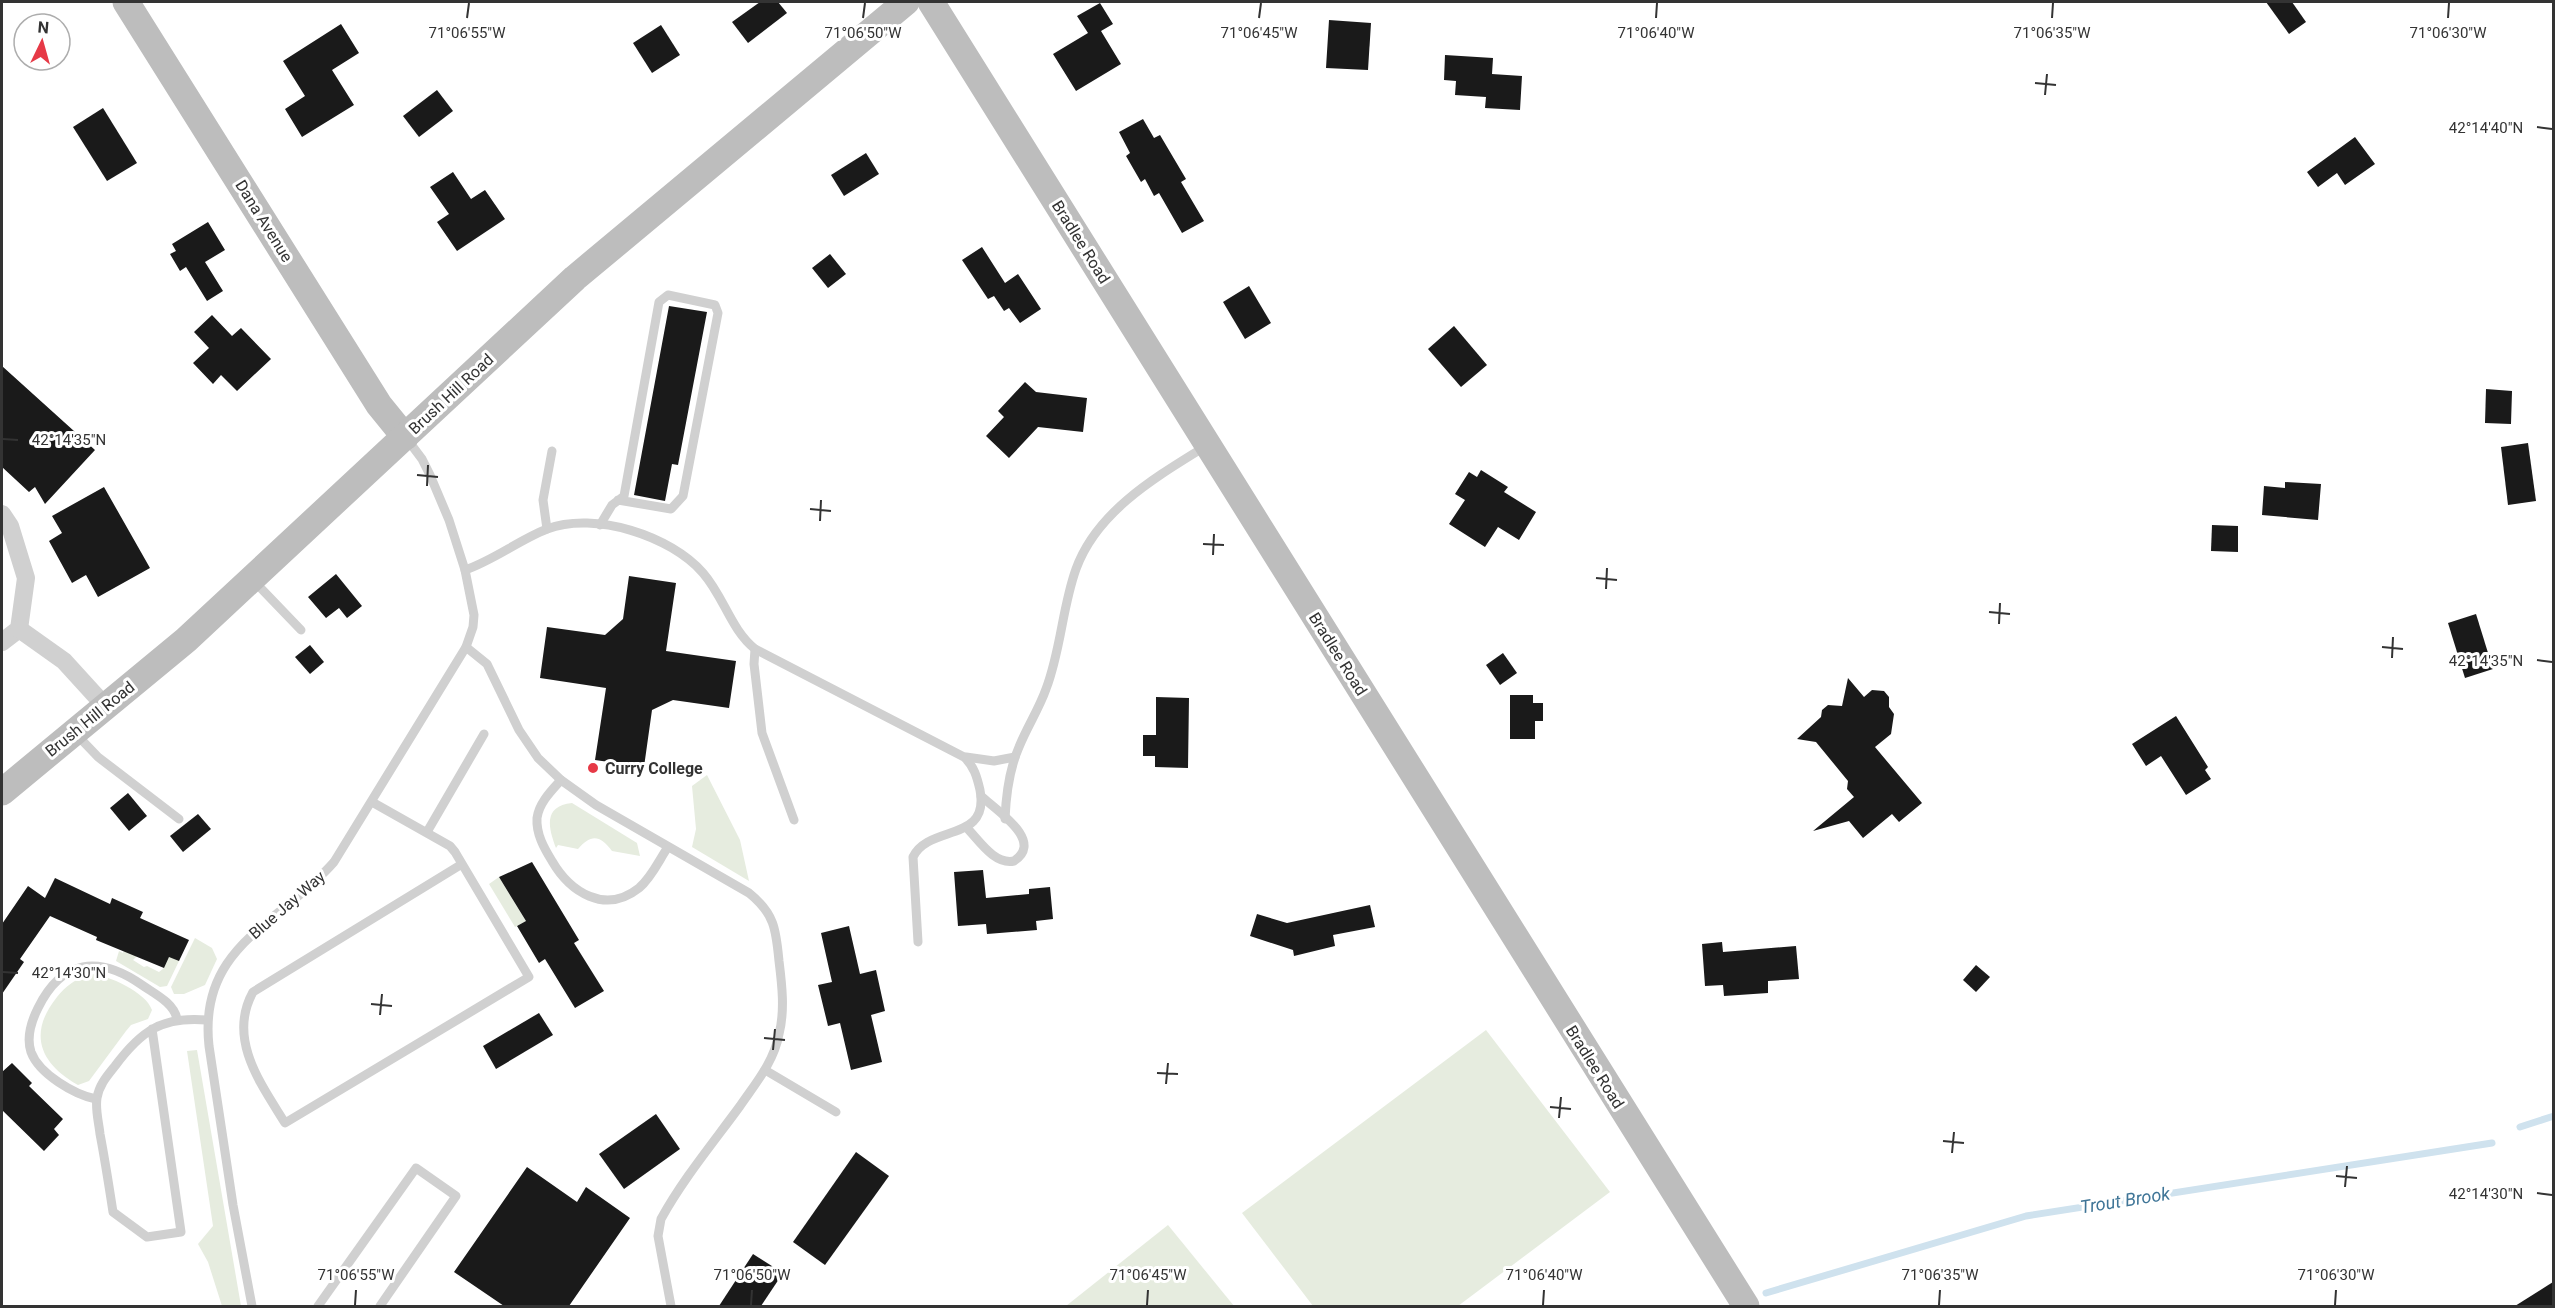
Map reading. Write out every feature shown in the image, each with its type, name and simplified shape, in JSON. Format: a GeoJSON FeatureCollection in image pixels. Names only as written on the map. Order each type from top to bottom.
{"type":"FeatureCollection","features":[{"type":"Feature","properties":{"kind":"street","name":"Dana Avenue"},"geometry":{"type":"LineString","coordinates":[[126,2],[379,405],[405,437]]}},
{"type":"Feature","properties":{"kind":"street","name":"Brush Hill Road"},"geometry":{"type":"LineString","coordinates":[[2,792],[186,640],[592,263],[906,2]]}},
{"type":"Feature","properties":{"kind":"street","name":"Bradlee Road"},"geometry":{"type":"LineString","coordinates":[[931,2],[1746,1306]]}},
{"type":"Feature","properties":{"kind":"street"},"geometry":{"type":"LineString","coordinates":[[2,514],[10,526],[26,578],[19,629],[2,642]]}},
{"type":"Feature","properties":{"kind":"street"},"geometry":{"type":"LineString","coordinates":[[19,629],[60,657],[105,706]]}},
{"type":"Feature","properties":{"kind":"lane"},"geometry":{"type":"LineString","coordinates":[[600,525],[612,505],[618,500],[624,496],[659,303],[668,295],[716,305],[718,313],[683,496],[670,509],[618,500]]}},
{"type":"Feature","properties":{"kind":"lane","name":"Blue Jay Way"},"geometry":{"type":"LineString","coordinates":[[252,1306],[231,1193],[209,1046],[207,1020],[215,986],[230,957],[258,929],[325,873],[338,856],[466,647],[473,627],[474,615],[465,570],[449,520],[422,459],[405,437]]}},
{"type":"Feature","properties":{"kind":"lane"},"geometry":{"type":"LineString","coordinates":[[1005,819],[1008,787],[1015,757],[1038,710],[1053,670],[1076,568],[1088,545],[1102,524],[1149,482],[1208,445]]}},
{"type":"Feature","properties":{"kind":"lane"},"geometry":{"type":"LineString","coordinates":[[547,529],[543,500],[552,451]]}},
{"type":"Feature","properties":{"kind":"lane"},"geometry":{"type":"LineString","coordinates":[[465,570],[547,529],[570,523],[600,525],[652,538],[684,555],[706,576],[739,633],[755,649],[964,757],[985,761],[1015,757]]}},
{"type":"Feature","properties":{"kind":"lane"},"geometry":{"type":"LineString","coordinates":[[252,579],[301,630]]}},
{"type":"Feature","properties":{"kind":"lane"},"geometry":{"type":"LineString","coordinates":[[466,647],[487,664],[519,730],[538,758],[561,780],[596,805],[749,893],[768,911],[772,920],[780,971],[782,1019],[776,1046],[765,1070],[661,1219],[658,1236],[671,1306]]}},
{"type":"Feature","properties":{"kind":"lane"},"geometry":{"type":"LineString","coordinates":[[755,649],[754,664],[762,733],[794,820]]}},
{"type":"Feature","properties":{"kind":"lane"},"geometry":{"type":"LineString","coordinates":[[74,732],[98,757],[180,819]]}},
{"type":"Feature","properties":{"kind":"lane"},"geometry":{"type":"LineString","coordinates":[[427,832],[484,734]]}},
{"type":"Feature","properties":{"kind":"lane"},"geometry":{"type":"LineString","coordinates":[[918,942],[913,857],[925,843],[966,827],[979,811],[981,796],[974,769],[964,757]]}},
{"type":"Feature","properties":{"kind":"lane"},"geometry":{"type":"LineString","coordinates":[[561,780],[542,804],[537,827],[543,846],[555,866],[568,885],[577,891],[597,898],[629,894],[646,881],[668,847]]}},
{"type":"Feature","properties":{"kind":"lane"},"geometry":{"type":"LineString","coordinates":[[966,827],[997,859],[1008,862],[1019,857],[1025,846],[1018,830],[981,796]]}},
{"type":"Feature","properties":{"kind":"lane"},"geometry":{"type":"LineString","coordinates":[[372,802],[450,846],[462,864],[529,977],[285,1123],[252,1068],[246,1047],[244,1023],[253,992],[462,864]]}},
{"type":"Feature","properties":{"kind":"lane"},"geometry":{"type":"LineString","coordinates":[[96,1099],[75,1092],[62,1084],[38,1063],[31,1051],[29,1038],[33,1019],[44,996],[60,977],[82,966],[113,969],[131,978],[173,1008],[177,1019]]}},
{"type":"Feature","properties":{"kind":"lane"},"geometry":{"type":"LineString","coordinates":[[152,1029],[181,1232],[147,1237],[113,1212],[96,1099],[103,1082],[129,1046],[152,1029],[177,1019],[207,1020]]}},
{"type":"Feature","properties":{"kind":"lane"},"geometry":{"type":"LineString","coordinates":[[765,1070],[836,1112]]}},
{"type":"Feature","properties":{"kind":"lane"},"geometry":{"type":"LineString","coordinates":[[318,1306],[416,1168],[456,1196],[380,1306]]}},
{"type":"Feature","properties":{"kind":"shaded area"},"geometry":{"type":"Polygon","coordinates":[[[707,775],[740,840],[749,881],[692,847],[696,829],[692,786],[707,775]]]}},
{"type":"Feature","properties":{"kind":"shaded area"},"geometry":{"type":"Polygon","coordinates":[[[572,803],[637,843],[640,856],[612,851],[595,838],[587,841],[578,849],[558,845],[556,848],[550,826],[552,814],[562,805],[572,803]]]}},
{"type":"Feature","properties":{"kind":"shaded area"},"geometry":{"type":"Polygon","coordinates":[[[499,877],[526,921],[515,927],[489,884],[499,877]]]}},
{"type":"Feature","properties":{"kind":"shaded area"},"geometry":{"type":"Polygon","coordinates":[[[195,938],[212,948],[217,959],[205,985],[184,994],[174,994],[171,987],[195,938]]]}},
{"type":"Feature","properties":{"kind":"shaded area"},"geometry":{"type":"Polygon","coordinates":[[[124,950],[137,956],[133,960],[144,967],[147,966],[159,972],[164,968],[169,956],[179,961],[167,986],[160,987],[116,961],[119,951],[123,953],[124,950]]]}},
{"type":"Feature","properties":{"kind":"shaded area"},"geometry":{"type":"Polygon","coordinates":[[[91,974],[107,978],[135,991],[152,1010],[148,1019],[131,1025],[89,1081],[78,1085],[54,1067],[42,1046],[41,1035],[48,1010],[57,997],[72,983],[91,974]]]}},
{"type":"Feature","properties":{"kind":"shaded area"},"geometry":{"type":"Polygon","coordinates":[[[1486,1030],[1610,1192],[1458,1306],[1313,1306],[1242,1213],[1486,1030]]]}},
{"type":"Feature","properties":{"kind":"shaded area"},"geometry":{"type":"Polygon","coordinates":[[[197,1050],[241,1306],[222,1306],[208,1262],[198,1244],[213,1226],[187,1051],[197,1050]]]}},
{"type":"Feature","properties":{"kind":"shaded area"},"geometry":{"type":"Polygon","coordinates":[[[1168,1225],[1234,1306],[1066,1306],[1168,1225]]]}},
{"type":"Feature","properties":{"kind":"building"},"geometry":{"type":"Polygon","coordinates":[[[760,2],[778,2],[787,13],[748,43],[732,22],[760,2]]]}},
{"type":"Feature","properties":{"kind":"building"},"geometry":{"type":"Polygon","coordinates":[[[2266,2],[2292,2],[2306,22],[2289,34],[2266,2]]]}},
{"type":"Feature","properties":{"kind":"building"},"geometry":{"type":"Polygon","coordinates":[[[1100,3],[1113,24],[1101,31],[1121,64],[1076,91],[1053,54],[1088,33],[1077,16],[1100,3]]]}},
{"type":"Feature","properties":{"kind":"building"},"geometry":{"type":"Polygon","coordinates":[[[1329,20],[1371,23],[1368,70],[1326,68],[1329,20]]]}},
{"type":"Feature","properties":{"kind":"building"},"geometry":{"type":"Polygon","coordinates":[[[341,24],[359,53],[332,70],[354,105],[302,137],[285,109],[305,96],[283,61],[341,24]]]}},
{"type":"Feature","properties":{"kind":"building"},"geometry":{"type":"Polygon","coordinates":[[[661,25],[680,55],[652,73],[633,43],[661,25]]]}},
{"type":"Feature","properties":{"kind":"building"},"geometry":{"type":"Polygon","coordinates":[[[1445,55],[1493,58],[1492,74],[1522,76],[1520,110],[1485,108],[1486,97],[1455,95],[1456,81],[1444,80],[1445,55]]]}},
{"type":"Feature","properties":{"kind":"building"},"geometry":{"type":"Polygon","coordinates":[[[437,90],[453,111],[419,137],[403,116],[437,90]]]}},
{"type":"Feature","properties":{"kind":"building"},"geometry":{"type":"Polygon","coordinates":[[[103,108],[137,163],[107,181],[73,127],[103,108]]]}},
{"type":"Feature","properties":{"kind":"building"},"geometry":{"type":"Polygon","coordinates":[[[1143,119],[1154,138],[1160,135],[1186,179],[1181,182],[1204,221],[1182,233],[1159,193],[1154,196],[1145,179],[1141,182],[1126,156],[1130,153],[1119,132],[1143,119]]]}},
{"type":"Feature","properties":{"kind":"building"},"geometry":{"type":"Polygon","coordinates":[[[2355,137],[2375,164],[2345,185],[2337,173],[2318,187],[2307,172],[2355,137]]]}},
{"type":"Feature","properties":{"kind":"building"},"geometry":{"type":"Polygon","coordinates":[[[866,153],[879,174],[844,196],[831,175],[866,153]]]}},
{"type":"Feature","properties":{"kind":"building"},"geometry":{"type":"Polygon","coordinates":[[[453,172],[471,199],[485,190],[505,219],[457,251],[437,222],[449,214],[430,187],[453,172]]]}},
{"type":"Feature","properties":{"kind":"building"},"geometry":{"type":"Polygon","coordinates":[[[208,222],[225,250],[205,262],[223,291],[207,301],[186,267],[180,271],[170,254],[176,251],[172,244],[208,222]]]}},
{"type":"Feature","properties":{"kind":"building"},"geometry":{"type":"Polygon","coordinates":[[[982,247],[1005,283],[1018,274],[1041,309],[1020,323],[1009,308],[1004,311],[994,296],[988,299],[962,260],[982,247]]]}},
{"type":"Feature","properties":{"kind":"building"},"geometry":{"type":"Polygon","coordinates":[[[830,254],[846,274],[828,288],[812,268],[830,254]]]}},
{"type":"Feature","properties":{"kind":"building"},"geometry":{"type":"Polygon","coordinates":[[[1249,286],[1271,323],[1245,339],[1223,302],[1249,286]]]}},
{"type":"Feature","properties":{"kind":"building"},"geometry":{"type":"Polygon","coordinates":[[[669,306],[707,312],[678,465],[672,464],[665,501],[634,495],[669,306]]]}},
{"type":"Feature","properties":{"kind":"building"},"geometry":{"type":"Polygon","coordinates":[[[212,315],[232,336],[241,328],[271,359],[237,391],[221,375],[213,384],[193,363],[209,348],[194,332],[212,315]]]}},
{"type":"Feature","properties":{"kind":"building"},"geometry":{"type":"Polygon","coordinates":[[[1454,326],[1487,365],[1461,387],[1428,349],[1454,326]]]}},
{"type":"Feature","properties":{"kind":"building"},"geometry":{"type":"Polygon","coordinates":[[[2,366],[95,450],[45,504],[35,487],[29,492],[2,467],[2,366]]]}},
{"type":"Feature","properties":{"kind":"building"},"geometry":{"type":"Polygon","coordinates":[[[1025,382],[1036,392],[1087,398],[1083,432],[1038,427],[1009,458],[986,436],[1004,417],[998,411],[1025,382]]]}},
{"type":"Feature","properties":{"kind":"building"},"geometry":{"type":"Polygon","coordinates":[[[2486,389],[2512,391],[2511,424],[2485,423],[2486,389]]]}},
{"type":"Feature","properties":{"kind":"building"},"geometry":{"type":"Polygon","coordinates":[[[2528,443],[2536,501],[2508,505],[2501,447],[2528,443]]]}},
{"type":"Feature","properties":{"kind":"building"},"geometry":{"type":"Polygon","coordinates":[[[1481,470],[1508,487],[1504,492],[1536,512],[1519,540],[1498,527],[1485,547],[1449,524],[1465,500],[1455,494],[1469,472],[1477,477],[1481,470]]]}},
{"type":"Feature","properties":{"kind":"building"},"geometry":{"type":"Polygon","coordinates":[[[2285,482],[2321,484],[2318,520],[2262,515],[2264,486],[2285,488],[2285,482]]]}},
{"type":"Feature","properties":{"kind":"building"},"geometry":{"type":"Polygon","coordinates":[[[104,487],[150,568],[98,597],[86,575],[72,583],[49,541],[62,533],[52,516],[104,487]]]}},
{"type":"Feature","properties":{"kind":"building"},"geometry":{"type":"Polygon","coordinates":[[[2212,525],[2238,526],[2238,552],[2211,551],[2212,525]]]}},
{"type":"Feature","properties":{"kind":"building"},"geometry":{"type":"Polygon","coordinates":[[[336,574],[362,606],[347,618],[339,608],[326,618],[308,597],[336,574]]]}},
{"type":"Feature","properties":{"kind":"building"},"geometry":{"type":"Polygon","coordinates":[[[629,576],[676,583],[666,651],[736,661],[729,708],[673,700],[652,710],[644,767],[595,760],[606,688],[540,678],[547,627],[605,635],[623,619],[629,576]]]}},
{"type":"Feature","properties":{"kind":"building"},"geometry":{"type":"Polygon","coordinates":[[[2476,614],[2493,669],[2465,678],[2448,623],[2476,614]]]}},
{"type":"Feature","properties":{"kind":"building"},"geometry":{"type":"Polygon","coordinates":[[[310,645],[324,662],[310,674],[295,657],[310,645]]]}},
{"type":"Feature","properties":{"kind":"building"},"geometry":{"type":"Polygon","coordinates":[[[1503,653],[1517,673],[1500,685],[1486,665],[1503,653]]]}},
{"type":"Feature","properties":{"kind":"building"},"geometry":{"type":"Polygon","coordinates":[[[1848,678],[1864,697],[1872,690],[1884,691],[1889,697],[1889,707],[1894,714],[1891,734],[1875,747],[1922,803],[1899,822],[1892,814],[1863,838],[1849,821],[1813,831],[1854,797],[1847,789],[1848,781],[1816,742],[1797,739],[1821,717],[1822,710],[1828,705],[1842,706],[1848,678]]]}},
{"type":"Feature","properties":{"kind":"building"},"geometry":{"type":"Polygon","coordinates":[[[1510,695],[1533,695],[1533,703],[1543,703],[1543,721],[1535,721],[1535,739],[1510,739],[1510,695]]]}},
{"type":"Feature","properties":{"kind":"building"},"geometry":{"type":"Polygon","coordinates":[[[1156,697],[1189,698],[1188,768],[1155,767],[1155,756],[1143,756],[1143,735],[1156,735],[1156,697]]]}},
{"type":"Feature","properties":{"kind":"building"},"geometry":{"type":"Polygon","coordinates":[[[2176,716],[2208,767],[2205,770],[2211,779],[2186,795],[2161,756],[2146,766],[2132,744],[2176,716]]]}},
{"type":"Feature","properties":{"kind":"building"},"geometry":{"type":"Polygon","coordinates":[[[128,793],[147,816],[129,831],[110,808],[128,793]]]}},
{"type":"Feature","properties":{"kind":"building"},"geometry":{"type":"Polygon","coordinates":[[[198,814],[211,829],[183,852],[170,836],[198,814]]]}},
{"type":"Feature","properties":{"kind":"building"},"geometry":{"type":"Polygon","coordinates":[[[532,862],[579,940],[574,943],[604,991],[575,1008],[545,959],[539,963],[517,926],[526,921],[499,877],[532,862]]]}},
{"type":"Feature","properties":{"kind":"building"},"geometry":{"type":"Polygon","coordinates":[[[983,870],[986,898],[1029,894],[1029,889],[1050,887],[1053,919],[1036,921],[1037,930],[987,934],[986,924],[958,926],[954,872],[983,870]]]}},
{"type":"Feature","properties":{"kind":"building"},"geometry":{"type":"Polygon","coordinates":[[[55,878],[110,904],[112,898],[143,912],[140,918],[189,940],[179,961],[169,957],[164,968],[96,940],[97,937],[50,916],[20,959],[24,962],[2,994],[2,924],[28,886],[45,898],[55,878]]]}},
{"type":"Feature","properties":{"kind":"building"},"geometry":{"type":"Polygon","coordinates":[[[1370,905],[1375,927],[1333,935],[1335,946],[1294,956],[1293,950],[1250,936],[1257,914],[1287,923],[1370,905]]]}},
{"type":"Feature","properties":{"kind":"building"},"geometry":{"type":"Polygon","coordinates":[[[849,926],[860,974],[876,970],[885,1011],[871,1015],[882,1062],[851,1070],[840,1023],[828,1026],[818,985],[832,982],[821,933],[849,926]]]}},
{"type":"Feature","properties":{"kind":"building"},"geometry":{"type":"Polygon","coordinates":[[[1722,942],[1723,952],[1796,946],[1799,979],[1768,981],[1768,993],[1724,996],[1723,985],[1705,986],[1702,944],[1722,942]]]}},
{"type":"Feature","properties":{"kind":"building"},"geometry":{"type":"Polygon","coordinates":[[[1976,965],[1990,977],[1976,992],[1963,980],[1976,965]]]}},
{"type":"Feature","properties":{"kind":"building"},"geometry":{"type":"Polygon","coordinates":[[[539,1013],[553,1035],[496,1069],[483,1046],[539,1013]]]}},
{"type":"Feature","properties":{"kind":"building"},"geometry":{"type":"Polygon","coordinates":[[[12,1063],[32,1083],[29,1086],[63,1119],[54,1129],[59,1135],[44,1151],[2,1110],[2,1072],[12,1063]]]}},
{"type":"Feature","properties":{"kind":"building"},"geometry":{"type":"Polygon","coordinates":[[[656,1114],[680,1149],[624,1189],[599,1154],[656,1114]]]}},
{"type":"Feature","properties":{"kind":"building"},"geometry":{"type":"Polygon","coordinates":[[[856,1152],[889,1176],[825,1265],[793,1242],[856,1152]]]}},
{"type":"Feature","properties":{"kind":"building"},"geometry":{"type":"Polygon","coordinates":[[[527,1167],[577,1202],[586,1187],[630,1218],[569,1306],[504,1306],[454,1272],[527,1167]]]}},
{"type":"Feature","properties":{"kind":"building"},"geometry":{"type":"Polygon","coordinates":[[[753,1254],[783,1273],[761,1306],[719,1306],[753,1254]]]}},
{"type":"Feature","properties":{"kind":"building"},"geometry":{"type":"Polygon","coordinates":[[[2553,1282],[2553,1306],[2515,1306],[2553,1282]]]}},
{"type":"Feature","properties":{"kind":"waterway","name":"Trout Brook"},"geometry":{"type":"LineString","coordinates":[[2520,1127],[2554,1116]]}},
{"type":"Feature","properties":{"kind":"waterway","name":"Trout Brook"},"geometry":{"type":"LineString","coordinates":[[1766,1293],[2026,1216],[2492,1143]]}},
{"type":"Feature","properties":{"kind":"place","name":"Curry College"},"geometry":{"type":"Point","coordinates":[593,768]}}]}
